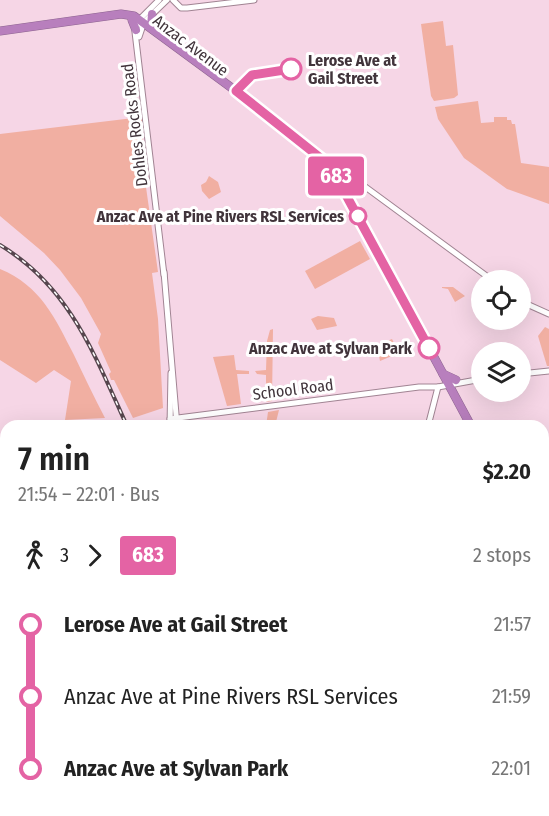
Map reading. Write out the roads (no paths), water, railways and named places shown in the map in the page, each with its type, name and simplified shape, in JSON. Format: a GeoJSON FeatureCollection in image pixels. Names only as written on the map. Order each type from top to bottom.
{"type":"FeatureCollection","features":[{"type":"Feature","properties":{"kind":"highway","name":"Anzac Avenue"},"geometry":{"type":"LineString","coordinates":[[0,31],[116,16],[141,22],[328,164],[365,234]]}},
{"type":"Feature","properties":{"kind":"highway","name":"Anzac Avenue"},"geometry":{"type":"LineString","coordinates":[[141,22],[335,175],[468,420]]}},
{"type":"Feature","properties":{"kind":"highway"},"geometry":{"type":"LineString","coordinates":[[341,185],[343,180],[350,178]]}},
{"type":"Feature","properties":{"kind":"highway","name":"Anzac Avenue"},"geometry":{"type":"LineString","coordinates":[[448,383],[463,420]]}},
{"type":"Feature","properties":{"kind":"main road"},"geometry":{"type":"LineString","coordinates":[[175,0],[182,7]]}},
{"type":"Feature","properties":{"kind":"main road"},"geometry":{"type":"LineString","coordinates":[[141,22],[163,1],[182,7],[254,0]]}},
{"type":"Feature","properties":{"kind":"main road","name":"Dohles Rocks Road"},"geometry":{"type":"LineString","coordinates":[[141,22],[137,41],[164,275],[173,418]]}},
{"type":"Feature","properties":{"kind":"main road"},"geometry":{"type":"LineString","coordinates":[[335,175],[350,178],[478,270]]}},
{"type":"Feature","properties":{"kind":"main road"},"geometry":{"type":"LineString","coordinates":[[531,306],[549,314]]}},
{"type":"Feature","properties":{"kind":"main road"},"geometry":{"type":"LineString","coordinates":[[531,373],[549,371]]}},
{"type":"Feature","properties":{"kind":"main road","name":"School Road"},"geometry":{"type":"LineString","coordinates":[[173,418],[471,381]]}},
{"type":"Feature","properties":{"kind":"main road"},"geometry":{"type":"LineString","coordinates":[[430,420],[434,402],[448,383]]}},
{"type":"Feature","properties":{"kind":"main road"},"geometry":{"type":"LineString","coordinates":[[428,386],[434,402]]}},
{"type":"Feature","properties":{"kind":"railway"},"geometry":{"type":"LineString","coordinates":[[0,245],[24,262],[63,302],[104,374],[124,420]]}},
{"type":"Feature","properties":{"kind":"place","name":"Lerose Ave at Gail Street"},"geometry":{"type":"Point","coordinates":[291,69]}},
{"type":"Feature","properties":{"kind":"place","name":"Anzac Ave at Pine Rivers RSL Services"},"geometry":{"type":"Point","coordinates":[358,216]}},
{"type":"Feature","properties":{"kind":"place","name":"Anzac Ave at Sylvan Park"},"geometry":{"type":"Point","coordinates":[429,348]}}]}
